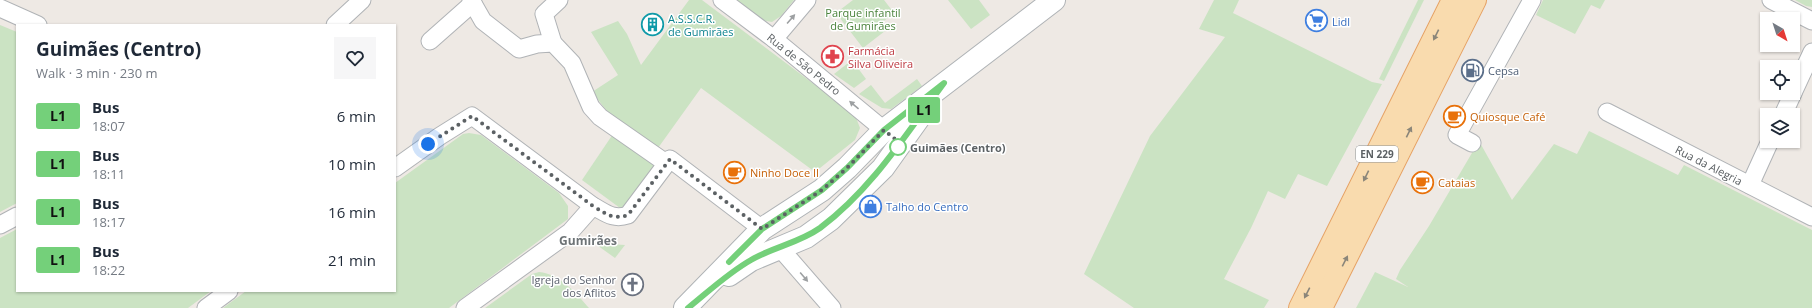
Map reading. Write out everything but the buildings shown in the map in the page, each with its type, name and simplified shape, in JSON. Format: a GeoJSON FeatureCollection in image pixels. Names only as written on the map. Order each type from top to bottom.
{"type":"FeatureCollection","features":[{"type":"Feature","properties":{"kind":"main road","name":"EN 229"},"geometry":{"type":"LineString","coordinates":[[1300,308],[1453,0]]}},
{"type":"Feature","properties":{"kind":"main road","name":"EN 229"},"geometry":{"type":"LineString","coordinates":[[1321,308],[1475,0]]}},
{"type":"Feature","properties":{"kind":"street"},"geometry":{"type":"LineString","coordinates":[[336,24],[362,0]]}},
{"type":"Feature","properties":{"kind":"street"},"geometry":{"type":"LineString","coordinates":[[559,0],[544,14],[553,43],[572,63],[591,107],[600,117],[666,163]]}},
{"type":"Feature","properties":{"kind":"street","name":"Rua de São Pedro"},"geometry":{"type":"LineString","coordinates":[[722,0],[774,38],[892,136]]}},
{"type":"Feature","properties":{"kind":"street"},"geometry":{"type":"LineString","coordinates":[[774,38],[807,0]]}},
{"type":"Feature","properties":{"kind":"street"},"geometry":{"type":"LineString","coordinates":[[686,308],[766,225],[822,190],[847,168],[892,136],[944,83],[1054,0]]}},
{"type":"Feature","properties":{"kind":"street"},"geometry":{"type":"LineString","coordinates":[[1472,143],[1457,135],[1532,0]]}},
{"type":"Feature","properties":{"kind":"street"},"geometry":{"type":"LineString","coordinates":[[1771,0],[1812,21]]}},
{"type":"Feature","properties":{"kind":"street"},"geometry":{"type":"LineString","coordinates":[[430,41],[477,4],[483,21],[519,49],[537,44],[553,43]]}},
{"type":"Feature","properties":{"kind":"street"},"geometry":{"type":"LineString","coordinates":[[0,8],[36,24]]}},
{"type":"Feature","properties":{"kind":"street"},"geometry":{"type":"LineString","coordinates":[[1800,78],[1812,52]]}},
{"type":"Feature","properties":{"kind":"street","name":"Rua da Alegria"},"geometry":{"type":"LineString","coordinates":[[1607,112],[1812,218]]}},
{"type":"Feature","properties":{"kind":"street"},"geometry":{"type":"LineString","coordinates":[[398,160],[472,116],[593,206],[609,215],[619,218],[628,215],[670,159],[766,225]]}},
{"type":"Feature","properties":{"kind":"street"},"geometry":{"type":"LineString","coordinates":[[686,308],[751,260],[806,237],[831,219],[883,168],[892,136]]}},
{"type":"Feature","properties":{"kind":"street"},"geometry":{"type":"LineString","coordinates":[[1750,185],[1767,148]]}},
{"type":"Feature","properties":{"kind":"street"},"geometry":{"type":"LineString","coordinates":[[465,308],[570,232],[593,206]]}},
{"type":"Feature","properties":{"kind":"street"},"geometry":{"type":"LineString","coordinates":[[0,225],[16,217]]}},
{"type":"Feature","properties":{"kind":"street"},"geometry":{"type":"LineString","coordinates":[[766,225],[766,235],[771,244],[779,247],[832,308]]}},
{"type":"Feature","properties":{"kind":"street"},"geometry":{"type":"LineString","coordinates":[[206,308],[228,292]]}},
{"type":"Feature","properties":{"kind":"green space"},"geometry":{"type":"Polygon","coordinates":[[[689,0],[702,0],[855,115],[860,128],[855,140],[815,172],[701,88],[658,148],[610,115],[592,92],[618,75],[591,32],[618,21],[627,34],[641,65],[689,0]]]}},
{"type":"Feature","properties":{"kind":"green space"},"geometry":{"type":"Polygon","coordinates":[[[736,0],[794,0],[781,16],[772,22],[761,20],[736,0]]]}},
{"type":"Feature","properties":{"kind":"green space","name":"Parque infantil de Gumirães"},"geometry":{"type":"Polygon","coordinates":[[[853,0],[884,0],[894,13],[880,24],[885,31],[863,48],[836,13],[853,0]]]}},
{"type":"Feature","properties":{"kind":"green space"},"geometry":{"type":"Polygon","coordinates":[[[948,0],[979,0],[990,15],[971,29],[948,0]]]}},
{"type":"Feature","properties":{"kind":"green space"},"geometry":{"type":"Polygon","coordinates":[[[1214,0],[1239,0],[1233,13],[1372,82],[1382,84],[1327,186],[1298,174],[1285,199],[1268,191],[1251,228],[1224,279],[1269,300],[1264,308],[1134,308],[1084,274],[1150,136],[1225,37],[1199,29],[1214,0]]]}},
{"type":"Feature","properties":{"kind":"green space"},"geometry":{"type":"Polygon","coordinates":[[[1418,0],[1424,0],[1384,81],[1379,79],[1418,0]]]}},
{"type":"Feature","properties":{"kind":"green space"},"geometry":{"type":"Polygon","coordinates":[[[1543,0],[1605,0],[1600,9],[1591,5],[1575,34],[1536,15],[1543,0]]]}},
{"type":"Feature","properties":{"kind":"green space"},"geometry":{"type":"Polygon","coordinates":[[[1795,0],[1812,0],[1812,7],[1806,6],[1795,0]]]}},
{"type":"Feature","properties":{"kind":"green space"},"geometry":{"type":"Polygon","coordinates":[[[0,25],[16,32],[16,204],[0,212],[0,25]]]}},
{"type":"Feature","properties":{"kind":"green space"},"geometry":{"type":"Polygon","coordinates":[[[852,60],[866,79],[854,88],[834,74],[852,60]]]}},
{"type":"Feature","properties":{"kind":"green space"},"geometry":{"type":"Polygon","coordinates":[[[917,79],[922,86],[891,109],[882,108],[859,94],[871,85],[885,103],[917,79]]]}},
{"type":"Feature","properties":{"kind":"green space"},"geometry":{"type":"Polygon","coordinates":[[[1589,131],[1678,175],[1684,165],[1812,230],[1812,308],[1356,308],[1375,272],[1408,287],[1396,279],[1400,270],[1429,226],[1479,141],[1512,200],[1554,144],[1577,154],[1589,131]]]}},
{"type":"Feature","properties":{"kind":"green space"},"geometry":{"type":"Polygon","coordinates":[[[469,133],[481,135],[559,193],[568,206],[568,219],[449,308],[223,308],[245,292],[396,292],[396,182],[463,134],[469,133]]]}},
{"type":"Feature","properties":{"kind":"green space"},"geometry":{"type":"Polygon","coordinates":[[[613,134],[656,163],[625,206],[620,208],[582,180],[613,134]]]}},
{"type":"Feature","properties":{"kind":"green space"},"geometry":{"type":"Polygon","coordinates":[[[16,230],[16,292],[210,292],[188,308],[0,308],[0,238],[16,230]]]}},
{"type":"Feature","properties":{"kind":"green space"},"geometry":{"type":"Polygon","coordinates":[[[594,243],[625,245],[615,258],[594,243]]]}},
{"type":"Feature","properties":{"kind":"green space"},"geometry":{"type":"Polygon","coordinates":[[[539,272],[554,276],[561,280],[589,308],[485,308],[532,274],[539,272]]]}},
{"type":"Feature","properties":{"kind":"bus line","name":"L1"},"geometry":{"type":"LineString","coordinates":[[688,308],[729,275],[751,260],[806,237],[831,219],[883,168],[944,83],[884,130],[847,168],[822,190],[787,213],[770,222],[729,262]]}},
{"type":"Feature","properties":{"kind":"place","name":"Lidl"},"geometry":{"type":"Point","coordinates":[1316,21]}},
{"type":"Feature","properties":{"kind":"place","name":"A.S.S.C.R. de Gumirães"},"geometry":{"type":"Point","coordinates":[653,24]}},
{"type":"Feature","properties":{"kind":"place","name":"Farmácia Silva Oliveira"},"geometry":{"type":"Point","coordinates":[833,56]}},
{"type":"Feature","properties":{"kind":"place","name":"Cepsa"},"geometry":{"type":"Point","coordinates":[1472,70]}},
{"type":"Feature","properties":{"kind":"place","name":"Quiosque Café"},"geometry":{"type":"Point","coordinates":[1455,116]}},
{"type":"Feature","properties":{"kind":"place","name":"Guimães (Centro)"},"geometry":{"type":"Point","coordinates":[898,147]}},
{"type":"Feature","properties":{"kind":"place","name":"Ninho Doce II"},"geometry":{"type":"Point","coordinates":[735,172]}},
{"type":"Feature","properties":{"kind":"place","name":"Cataias"},"geometry":{"type":"Point","coordinates":[1422,182]}},
{"type":"Feature","properties":{"kind":"place","name":"Talho do Centro"},"geometry":{"type":"Point","coordinates":[871,206]}},
{"type":"Feature","properties":{"kind":"place","name":"Igreja do Senhor dos Aflitos"},"geometry":{"type":"Point","coordinates":[632,285]}},
{"type":"Feature","properties":{"kind":"district","name":"Gumirães"},"geometry":{"type":"Point","coordinates":[588,240]}},
{"type":"Feature","properties":{"kind":"route"},"geometry":{"type":"LineString","coordinates":[[428,144],[472,116],[593,206],[609,215],[619,218],[628,215],[637,205],[670,159],[762,229],[770,222],[787,213],[822,190],[847,168],[884,130],[900,143],[898,147]]}}]}
